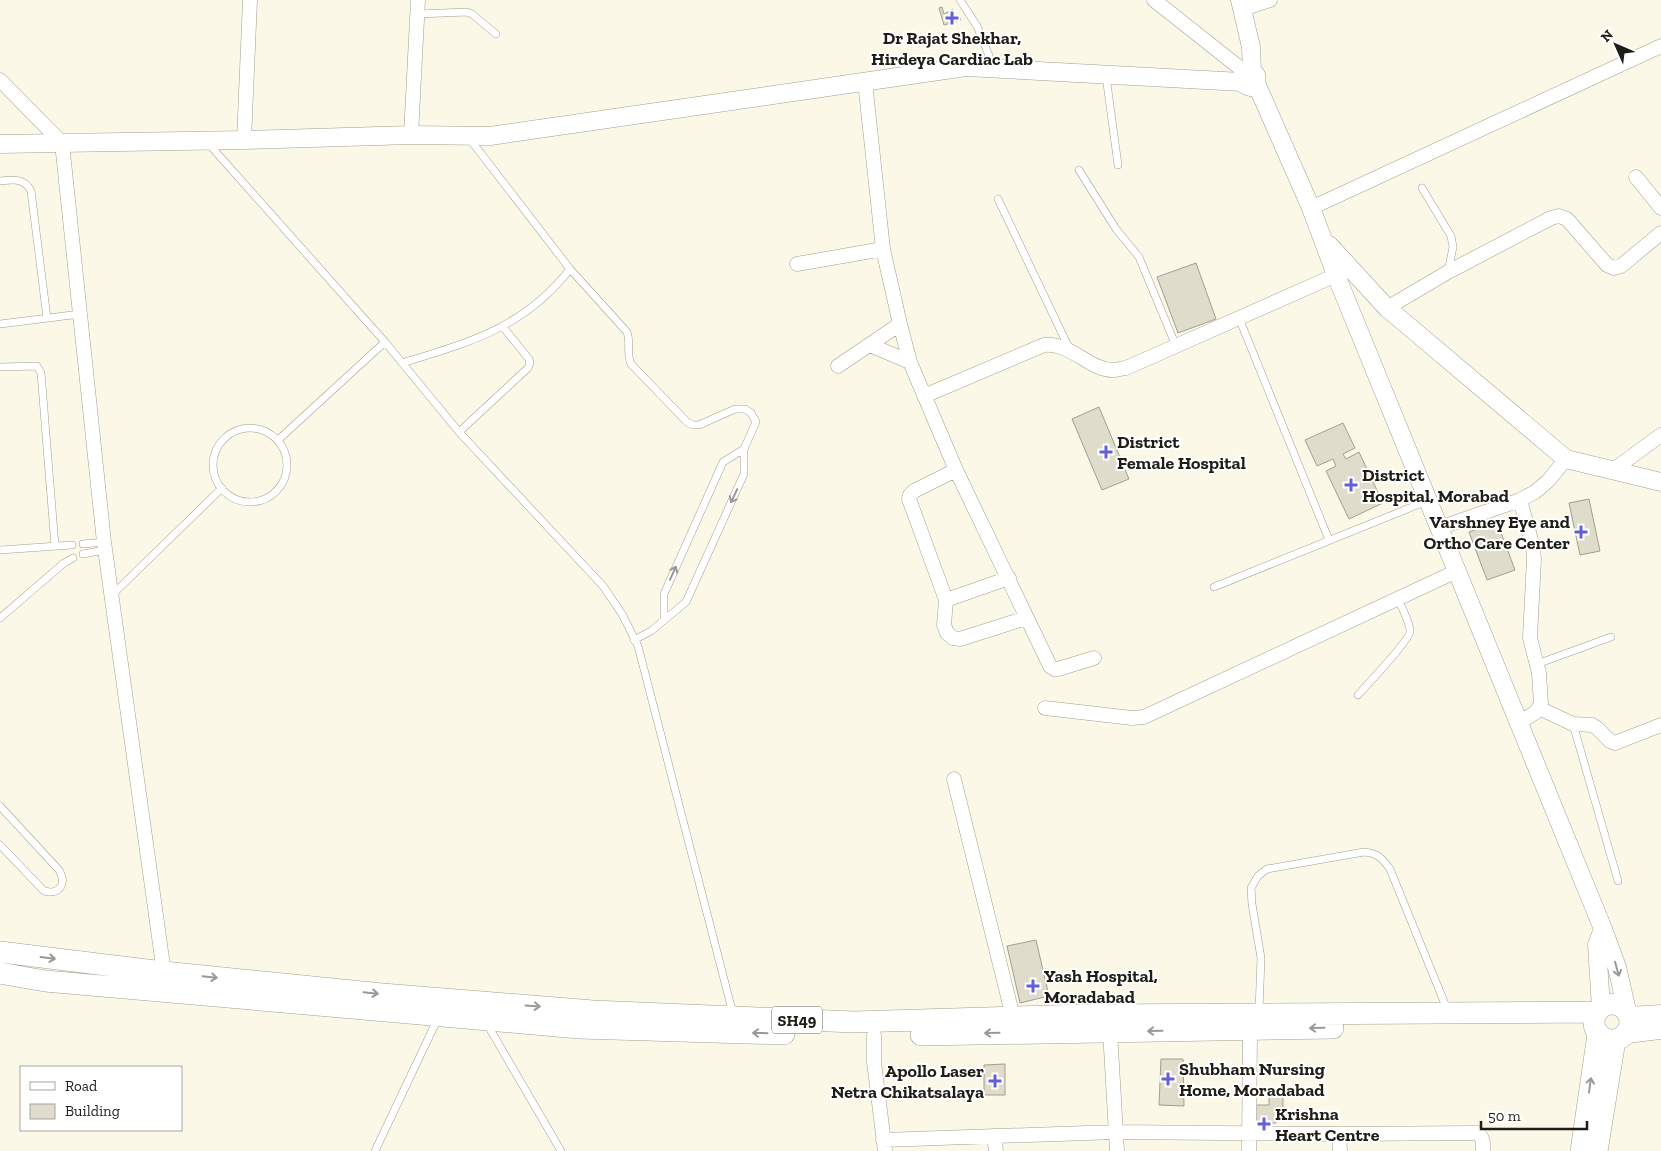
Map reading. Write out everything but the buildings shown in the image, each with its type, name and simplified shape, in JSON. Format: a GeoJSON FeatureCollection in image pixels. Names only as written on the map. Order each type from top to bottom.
{"type":"FeatureCollection","features":[{"type":"Feature","properties":{"kind":"main road","name":"SH49"},"geometry":{"type":"LineString","coordinates":[[0,952],[165,982],[439,1016],[579,1028],[874,1035],[1110,1031],[1448,1012],[1611,1022]]}},
{"type":"Feature","properties":{"kind":"main road","name":"SH49"},"geometry":{"type":"LineString","coordinates":[[0,973],[45,981],[165,982],[382,994],[593,1011],[854,1022],[1083,1014],[1254,1022],[1611,1022]]}},
{"type":"Feature","properties":{"kind":"main road"},"geometry":{"type":"LineString","coordinates":[[1581,1151],[1611,1022]]}},
{"type":"Feature","properties":{"kind":"main road"},"geometry":{"type":"LineString","coordinates":[[1597,1151],[1611,1022]]}},
{"type":"Feature","properties":{"kind":"street"},"geometry":{"type":"LineString","coordinates":[[244,140],[250,0]]}},
{"type":"Feature","properties":{"kind":"street"},"geometry":{"type":"LineString","coordinates":[[1154,0],[1249,77],[1310,208],[1617,966],[1611,1022]]}},
{"type":"Feature","properties":{"kind":"street"},"geometry":{"type":"LineString","coordinates":[[1249,77],[1251,47],[1241,4],[1270,0]]}},
{"type":"Feature","properties":{"kind":"street"},"geometry":{"type":"LineString","coordinates":[[411,135],[418,7]]}},
{"type":"Feature","properties":{"kind":"street"},"geometry":{"type":"LineString","coordinates":[[1310,208],[1661,46]]}},
{"type":"Feature","properties":{"kind":"street"},"geometry":{"type":"LineString","coordinates":[[0,144],[206,141],[411,135],[490,136],[966,67],[1106,74],[1249,77]]}},
{"type":"Feature","properties":{"kind":"street"},"geometry":{"type":"LineString","coordinates":[[0,80],[62,143],[105,546],[165,982]]}},
{"type":"Feature","properties":{"kind":"street"},"geometry":{"type":"LineString","coordinates":[[865,82],[883,249],[910,362],[956,470],[1050,666],[1058,669],[1094,658]]}},
{"type":"Feature","properties":{"kind":"street"},"geometry":{"type":"LineString","coordinates":[[1636,176],[1661,208]]}},
{"type":"Feature","properties":{"kind":"street"},"geometry":{"type":"LineString","coordinates":[[1387,308],[1448,272],[1551,218],[1559,216],[1567,219],[1607,265],[1614,268],[1622,266],[1661,233]]}},
{"type":"Feature","properties":{"kind":"street"},"geometry":{"type":"LineString","coordinates":[[1322,238],[1387,308],[1566,459],[1661,482]]}},
{"type":"Feature","properties":{"kind":"street"},"geometry":{"type":"LineString","coordinates":[[797,264],[883,249]]}},
{"type":"Feature","properties":{"kind":"street"},"geometry":{"type":"LineString","coordinates":[[924,396],[1044,345],[1052,344],[1070,351],[1103,368],[1113,370],[1126,368],[1336,275]]}},
{"type":"Feature","properties":{"kind":"street"},"geometry":{"type":"LineString","coordinates":[[838,366],[900,324]]}},
{"type":"Feature","properties":{"kind":"street"},"geometry":{"type":"LineString","coordinates":[[870,345],[910,362]]}},
{"type":"Feature","properties":{"kind":"street"},"geometry":{"type":"LineString","coordinates":[[1614,470],[1661,435]]}},
{"type":"Feature","properties":{"kind":"street"},"geometry":{"type":"LineString","coordinates":[[1439,528],[1520,500],[1542,486],[1566,459]]}},
{"type":"Feature","properties":{"kind":"street"},"geometry":{"type":"LineString","coordinates":[[956,470],[914,491],[909,499],[946,600],[944,625],[947,633],[953,638],[960,639],[1026,618]]}},
{"type":"Feature","properties":{"kind":"street"},"geometry":{"type":"LineString","coordinates":[[1519,723],[1540,708],[1541,704],[1540,674],[1530,638],[1534,553],[1520,500]]}},
{"type":"Feature","properties":{"kind":"street"},"geometry":{"type":"LineString","coordinates":[[1045,708],[1132,718],[1144,717],[1457,571]]}},
{"type":"Feature","properties":{"kind":"street"},"geometry":{"type":"LineString","coordinates":[[946,600],[1008,578]]}},
{"type":"Feature","properties":{"kind":"street"},"geometry":{"type":"LineString","coordinates":[[1540,708],[1573,724],[1592,725],[1614,743],[1661,725]]}},
{"type":"Feature","properties":{"kind":"street"},"geometry":{"type":"LineString","coordinates":[[954,779],[1013,1017]]}},
{"type":"Feature","properties":{"kind":"street"},"geometry":{"type":"LineString","coordinates":[[1603,929],[1597,945],[1611,1022]]}},
{"type":"Feature","properties":{"kind":"street"},"geometry":{"type":"LineString","coordinates":[[1611,1022],[1661,1014]]}},
{"type":"Feature","properties":{"kind":"street"},"geometry":{"type":"LineString","coordinates":[[1249,1151],[1254,1022]]}},
{"type":"Feature","properties":{"kind":"street"},"geometry":{"type":"LineString","coordinates":[[1611,1022],[1661,1030]]}},
{"type":"Feature","properties":{"kind":"street"},"geometry":{"type":"LineString","coordinates":[[1110,1031],[1117,1151]]}},
{"type":"Feature","properties":{"kind":"street"},"geometry":{"type":"LineString","coordinates":[[874,1035],[874,1062],[884,1146],[994,1136],[1116,1132],[1477,1133],[1482,1136],[1483,1151]]}},
{"type":"Feature","properties":{"kind":"street"},"geometry":{"type":"LineString","coordinates":[[1339,1134],[1340,1151]]}},
{"type":"Feature","properties":{"kind":"street"},"geometry":{"type":"LineString","coordinates":[[994,1136],[996,1151]]}},
{"type":"Feature","properties":{"kind":"lane"},"geometry":{"type":"LineString","coordinates":[[960,0],[977,26],[994,68]]}},
{"type":"Feature","properties":{"kind":"lane"},"geometry":{"type":"LineString","coordinates":[[418,7],[467,12],[496,34]]}},
{"type":"Feature","properties":{"kind":"lane"},"geometry":{"type":"LineString","coordinates":[[1106,74],[1118,165]]}},
{"type":"Feature","properties":{"kind":"lane"},"geometry":{"type":"LineString","coordinates":[[468,135],[570,269],[627,332],[629,338],[628,356],[631,364],[687,422],[699,425],[735,409],[745,409],[751,413],[756,422],[744,449],[744,474],[686,602],[650,631],[634,640]]}},
{"type":"Feature","properties":{"kind":"lane"},"geometry":{"type":"LineString","coordinates":[[206,141],[385,342],[459,432],[603,586],[622,614],[638,646],[734,1017]]}},
{"type":"Feature","properties":{"kind":"lane"},"geometry":{"type":"LineString","coordinates":[[1079,170],[1116,229],[1139,258],[1176,346]]}},
{"type":"Feature","properties":{"kind":"lane"},"geometry":{"type":"LineString","coordinates":[[0,182],[22,181],[28,184],[31,191],[47,318]]}},
{"type":"Feature","properties":{"kind":"lane"},"geometry":{"type":"LineString","coordinates":[[1422,188],[1451,236],[1453,247],[1448,272]]}},
{"type":"Feature","properties":{"kind":"lane"},"geometry":{"type":"LineString","coordinates":[[998,199],[1070,351]]}},
{"type":"Feature","properties":{"kind":"lane"},"geometry":{"type":"LineString","coordinates":[[402,363],[471,342],[503,327],[532,307],[558,284],[570,269]]}},
{"type":"Feature","properties":{"kind":"lane"},"geometry":{"type":"LineString","coordinates":[[0,324],[80,314]]}},
{"type":"Feature","properties":{"kind":"lane"},"geometry":{"type":"LineString","coordinates":[[1239,318],[1329,540]]}},
{"type":"Feature","properties":{"kind":"lane"},"geometry":{"type":"LineString","coordinates":[[459,432],[528,368],[529,359],[503,327]]}},
{"type":"Feature","properties":{"kind":"lane"},"geometry":{"type":"LineString","coordinates":[[278,440],[385,342]]}},
{"type":"Feature","properties":{"kind":"lane"},"geometry":{"type":"LineString","coordinates":[[0,367],[37,366],[41,373],[55,546]]}},
{"type":"Feature","properties":{"kind":"lane"},"geometry":{"type":"LineString","coordinates":[[245,428],[257,428],[269,432],[278,440],[285,450],[288,462],[287,475],[273,495],[262,501],[249,503],[237,500],[226,494],[222,488],[214,473],[213,461],[217,449],[224,439],[234,432],[245,428]]}},
{"type":"Feature","properties":{"kind":"lane"},"geometry":{"type":"LineString","coordinates":[[664,619],[664,594],[723,462],[744,449]]}},
{"type":"Feature","properties":{"kind":"lane"},"geometry":{"type":"LineString","coordinates":[[112,595],[222,488]]}},
{"type":"Feature","properties":{"kind":"lane"},"geometry":{"type":"LineString","coordinates":[[1214,587],[1428,500]]}},
{"type":"Feature","properties":{"kind":"lane"},"geometry":{"type":"LineString","coordinates":[[83,544],[105,546]]}},
{"type":"Feature","properties":{"kind":"lane"},"geometry":{"type":"LineString","coordinates":[[0,550],[72,545]]}},
{"type":"Feature","properties":{"kind":"lane"},"geometry":{"type":"LineString","coordinates":[[83,554],[105,546]]}},
{"type":"Feature","properties":{"kind":"lane"},"geometry":{"type":"LineString","coordinates":[[0,618],[64,563],[73,558]]}},
{"type":"Feature","properties":{"kind":"lane"},"geometry":{"type":"LineString","coordinates":[[1358,695],[1381,671],[1408,636],[1409,628],[1398,599]]}},
{"type":"Feature","properties":{"kind":"lane"},"geometry":{"type":"LineString","coordinates":[[1537,664],[1611,637]]}},
{"type":"Feature","properties":{"kind":"lane"},"geometry":{"type":"LineString","coordinates":[[1573,724],[1618,881]]}},
{"type":"Feature","properties":{"kind":"lane"},"geometry":{"type":"LineString","coordinates":[[0,806],[59,870],[63,876],[63,884],[58,890],[51,893],[44,891],[0,845]]}},
{"type":"Feature","properties":{"kind":"lane"},"geometry":{"type":"LineString","coordinates":[[1254,1022],[1261,958],[1251,888],[1258,876],[1267,869],[1364,852],[1375,853],[1390,869],[1448,1012]]}},
{"type":"Feature","properties":{"kind":"lane"},"geometry":{"type":"LineString","coordinates":[[375,1151],[439,1016]]}},
{"type":"Feature","properties":{"kind":"lane"},"geometry":{"type":"LineString","coordinates":[[484,1020],[561,1151]]}},
{"type":"Feature","properties":{"kind":"place","name":"Dr Rajat Shekhar, Hirdeya Cardiac Lab"},"geometry":{"type":"Point","coordinates":[952,18]}},
{"type":"Feature","properties":{"kind":"place","name":"District Female Hospital"},"geometry":{"type":"Point","coordinates":[1106,452]}},
{"type":"Feature","properties":{"kind":"place","name":"District Hospital, Morabad"},"geometry":{"type":"Point","coordinates":[1351,485]}},
{"type":"Feature","properties":{"kind":"place","name":"Varshney Eye and Ortho Care Center"},"geometry":{"type":"Point","coordinates":[1581,532]}},
{"type":"Feature","properties":{"kind":"place","name":"Yash Hospital, Moradabad"},"geometry":{"type":"Point","coordinates":[1033,986]}},
{"type":"Feature","properties":{"kind":"place","name":"Shubham Nursing Home, Moradabad"},"geometry":{"type":"Point","coordinates":[1168,1079]}},
{"type":"Feature","properties":{"kind":"place","name":"Apollo Laser Netra Chikatsalaya"},"geometry":{"type":"Point","coordinates":[995,1081]}},
{"type":"Feature","properties":{"kind":"place","name":"Krishna Heart Centre"},"geometry":{"type":"Point","coordinates":[1264,1124]}}]}
